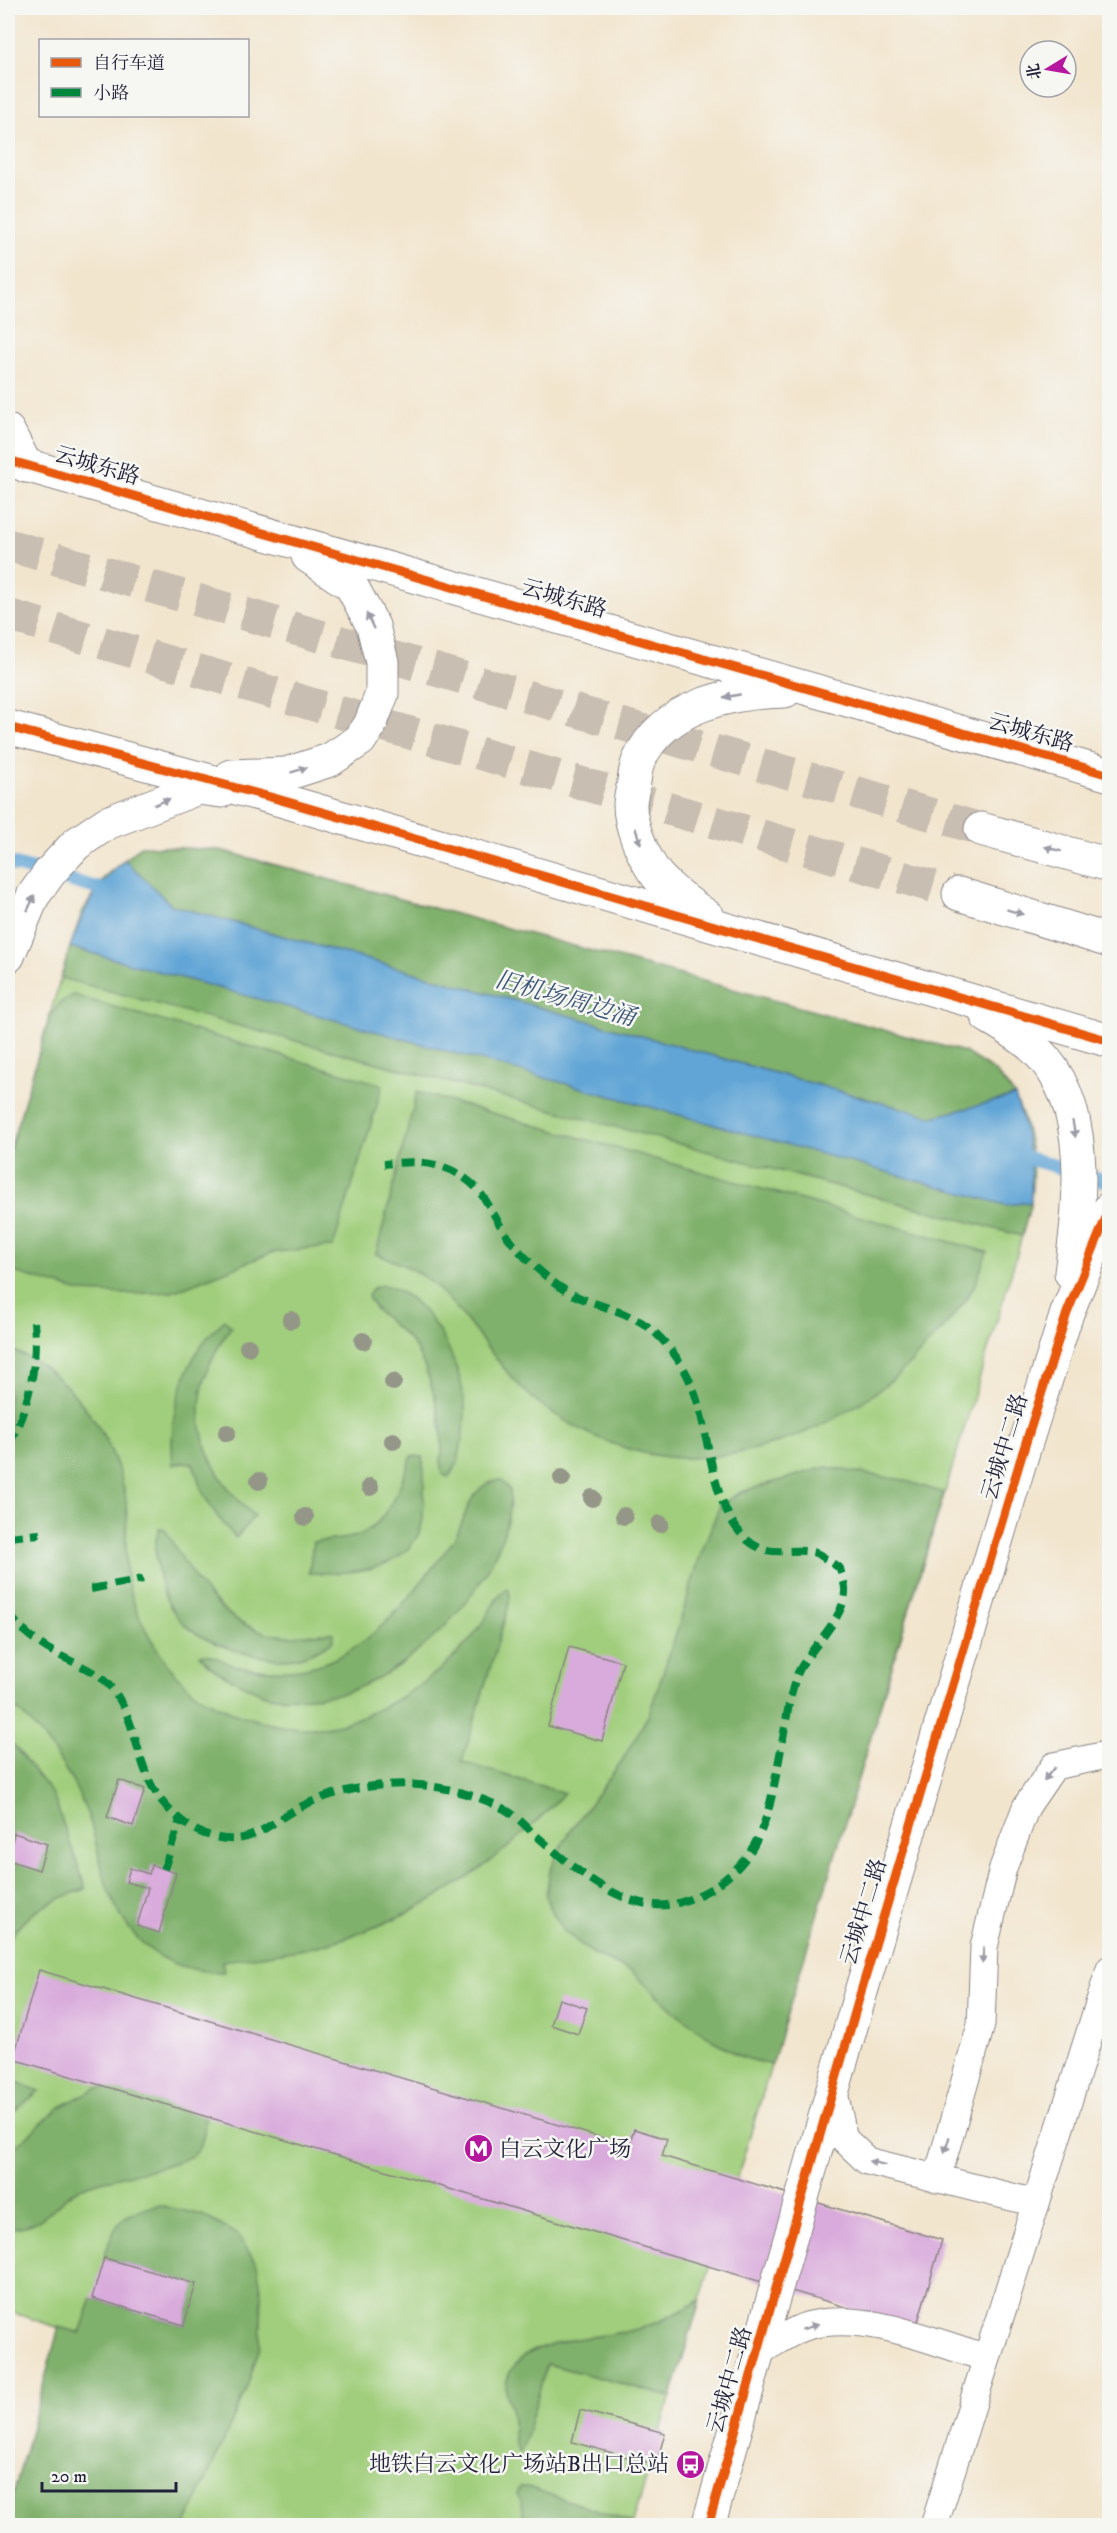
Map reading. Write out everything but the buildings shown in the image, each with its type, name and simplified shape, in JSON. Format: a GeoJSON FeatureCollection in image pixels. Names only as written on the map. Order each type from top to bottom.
{"type":"FeatureCollection","features":[{"type":"Feature","properties":{"kind":"street"},"geometry":{"type":"LineString","coordinates":[[8,432],[17,463]]}},
{"type":"Feature","properties":{"kind":"street","name":"云城东路"},"geometry":{"type":"LineString","coordinates":[[17,463],[1110,775]]}},
{"type":"Feature","properties":{"kind":"street"},"geometry":{"type":"LineString","coordinates":[[178,772],[240,777],[286,774],[330,760],[360,740],[370,725],[382,694],[382,662],[373,626],[351,585],[319,562],[277,537]]}},
{"type":"Feature","properties":{"kind":"street"},"geometry":{"type":"LineString","coordinates":[[724,929],[689,903],[653,871],[637,835],[630,805],[638,762],[652,737],[676,718],[711,700],[756,692],[811,690]]}},
{"type":"Feature","properties":{"kind":"street"},"geometry":{"type":"LineString","coordinates":[[8,727],[274,798],[1110,1041]]}},
{"type":"Feature","properties":{"kind":"street"},"geometry":{"type":"LineString","coordinates":[[8,956],[33,896],[51,871],[76,844],[107,823],[198,788],[274,798]]}},
{"type":"Feature","properties":{"kind":"street"},"geometry":{"type":"LineString","coordinates":[[981,829],[1110,865]]}},
{"type":"Feature","properties":{"kind":"street"},"geometry":{"type":"LineString","coordinates":[[959,894],[1110,941]]}},
{"type":"Feature","properties":{"kind":"street"},"geometry":{"type":"LineString","coordinates":[[955,996],[1007,1028],[1036,1050],[1056,1074],[1071,1112],[1079,1157],[1079,1199],[1066,1313]]}},
{"type":"Feature","properties":{"kind":"street"},"geometry":{"type":"LineString","coordinates":[[1066,1313],[1110,1208]]}},
{"type":"Feature","properties":{"kind":"street","name":"云城中二路"},"geometry":{"type":"LineString","coordinates":[[708,2526],[934,1744],[1066,1313]]}},
{"type":"Feature","properties":{"kind":"lane"},"geometry":{"type":"LineString","coordinates":[[938,2179],[981,2025],[984,1947],[1003,1868],[1026,1807],[1054,1766],[1102,1756]]}},
{"type":"Feature","properties":{"kind":"lane"},"geometry":{"type":"LineString","coordinates":[[934,2526],[1110,1969]]}},
{"type":"Feature","properties":{"kind":"lane"},"geometry":{"type":"LineString","coordinates":[[833,2088],[844,2139],[867,2161],[1036,2203]]}},
{"type":"Feature","properties":{"kind":"lane"},"geometry":{"type":"LineString","coordinates":[[758,2352],[809,2325],[849,2321],[885,2327],[987,2358]]}},
{"type":"Feature","properties":{"kind":"green space","name":"白云文化广场"},"geometry":{"type":"Polygon","coordinates":[[[141,846],[220,850],[965,1053],[996,1073],[1007,1085],[1016,1100],[1028,1134],[1032,1188],[1029,1210],[1017,1254],[632,2525],[8,2526],[8,2514],[59,2328],[8,2311],[8,1156],[82,912],[105,876],[141,846]]]}},
{"type":"Feature","properties":{"kind":"green space"},"geometry":{"type":"Polygon","coordinates":[[[141,846],[220,850],[965,1052],[996,1073],[1015,1096],[933,1117],[171,905],[125,860],[141,846]]]}},
{"type":"Feature","properties":{"kind":"green space"},"geometry":{"type":"Polygon","coordinates":[[[70,947],[1006,1204],[1031,1202],[1022,1236],[61,978],[70,947]]]}},
{"type":"Feature","properties":{"kind":"green space"},"geometry":{"type":"Polygon","coordinates":[[[73,995],[383,1085],[333,1247],[271,1253],[172,1292],[130,1294],[80,1292],[8,1270],[8,1156],[50,1016],[61,1002],[73,995]]]}},
{"type":"Feature","properties":{"kind":"green space"},"geometry":{"type":"Polygon","coordinates":[[[417,1092],[987,1252],[972,1290],[939,1333],[904,1369],[879,1390],[830,1421],[776,1443],[719,1456],[671,1457],[631,1450],[573,1426],[540,1404],[511,1377],[462,1315],[435,1286],[414,1271],[376,1254],[417,1092]]]}},
{"type":"Feature","properties":{"kind":"green space"},"geometry":{"type":"Polygon","coordinates":[[[383,1285],[400,1292],[429,1317],[450,1351],[457,1370],[465,1406],[465,1419],[458,1460],[448,1477],[442,1474],[440,1419],[424,1366],[409,1339],[376,1309],[368,1296],[373,1288],[383,1285]]]}},
{"type":"Feature","properties":{"kind":"green space"},"geometry":{"type":"Polygon","coordinates":[[[225,1320],[231,1327],[215,1353],[205,1378],[200,1402],[201,1426],[207,1450],[218,1473],[233,1495],[254,1516],[236,1538],[207,1500],[192,1463],[183,1462],[173,1465],[173,1425],[182,1385],[199,1349],[225,1320]]]}},
{"type":"Feature","properties":{"kind":"green space"},"geometry":{"type":"Polygon","coordinates":[[[8,1349],[48,1370],[65,1385],[95,1422],[107,1443],[125,1496],[127,1576],[135,1605],[157,1650],[177,1676],[193,1691],[239,1715],[286,1727],[326,1727],[353,1720],[408,1693],[441,1669],[470,1640],[496,1599],[508,1588],[510,1596],[508,1608],[462,1762],[564,1793],[510,1846],[480,1869],[415,1909],[381,1925],[309,1948],[222,1961],[224,1972],[187,1968],[155,1953],[130,1929],[111,1896],[87,1813],[73,1782],[44,1738],[8,1702],[8,1349]]]}},
{"type":"Feature","properties":{"kind":"green space"},"geometry":{"type":"Polygon","coordinates":[[[412,1456],[422,1457],[424,1499],[421,1527],[409,1548],[398,1557],[370,1569],[339,1573],[309,1573],[313,1542],[356,1536],[367,1531],[385,1514],[412,1456]]]}},
{"type":"Feature","properties":{"kind":"green space"},"geometry":{"type":"Polygon","coordinates":[[[825,1467],[903,1480],[944,1493],[772,2065],[742,2057],[716,2042],[675,2012],[631,1971],[593,1954],[564,1931],[553,1914],[546,1895],[550,1871],[557,1854],[569,1833],[623,1759],[649,1714],[699,1559],[720,1505],[741,1492],[825,1467]]]}},
{"type":"Feature","properties":{"kind":"green space"},"geometry":{"type":"Polygon","coordinates":[[[501,1480],[510,1490],[507,1521],[496,1552],[479,1583],[432,1639],[404,1662],[375,1680],[339,1694],[273,1697],[226,1676],[209,1665],[200,1655],[213,1656],[234,1665],[278,1670],[316,1666],[352,1649],[387,1621],[419,1585],[454,1539],[476,1493],[488,1483],[501,1480]]]}},
{"type":"Feature","properties":{"kind":"green space"},"geometry":{"type":"Polygon","coordinates":[[[159,1528],[165,1529],[185,1564],[210,1597],[240,1622],[278,1635],[334,1633],[333,1641],[305,1655],[281,1659],[245,1653],[199,1635],[176,1616],[162,1588],[156,1554],[156,1538],[159,1528]]]}},
{"type":"Feature","properties":{"kind":"green space"},"geometry":{"type":"Polygon","coordinates":[[[8,1738],[53,1795],[86,1889],[42,1907],[23,1922],[8,1941],[8,1738]]]}},
{"type":"Feature","properties":{"kind":"green space"},"geometry":{"type":"Polygon","coordinates":[[[8,2074],[19,2083],[39,2091],[8,2117],[8,2074]]]}},
{"type":"Feature","properties":{"kind":"green space"},"geometry":{"type":"Polygon","coordinates":[[[127,2083],[206,2109],[201,2144],[195,2153],[175,2163],[85,2186],[65,2198],[34,2223],[8,2228],[8,2153],[60,2107],[96,2088],[127,2083]]]}},
{"type":"Feature","properties":{"kind":"green space"},"geometry":{"type":"Polygon","coordinates":[[[159,2205],[202,2215],[237,2234],[257,2264],[262,2296],[260,2346],[246,2390],[186,2525],[8,2526],[8,2514],[59,2327],[80,2333],[92,2298],[184,2325],[195,2284],[104,2258],[112,2235],[122,2220],[136,2211],[159,2205]]]}},
{"type":"Feature","properties":{"kind":"green space"},"geometry":{"type":"Polygon","coordinates":[[[700,2300],[671,2397],[547,2364],[524,2444],[519,2453],[513,2433],[513,2418],[506,2386],[512,2369],[523,2357],[558,2343],[642,2328],[668,2318],[700,2300]]]}},
{"type":"Feature","properties":{"kind":"green space"},"geometry":{"type":"Polygon","coordinates":[[[520,2487],[528,2487],[633,2523],[632,2525],[524,2525],[522,2502],[517,2495],[520,2487]]]}},
{"type":"Feature","properties":{"kind":"water"},"geometry":{"type":"Polygon","coordinates":[[[125,860],[171,905],[933,1117],[1015,1096],[1028,1148],[1031,1202],[1006,1205],[70,947],[91,899],[106,879],[125,860]]]}},
{"type":"Feature","properties":{"kind":"waterway","name":"旧机场周边涌"},"geometry":{"type":"LineString","coordinates":[[8,863],[114,893]]}},
{"type":"Feature","properties":{"kind":"waterway","name":"旧机场周边涌"},"geometry":{"type":"LineString","coordinates":[[1014,1154],[1110,1182]]}},
{"type":"Feature","properties":{"kind":"tunnel"},"geometry":{"type":"LineString","coordinates":[[8,545],[981,829]]}},
{"type":"Feature","properties":{"kind":"tunnel"},"geometry":{"type":"LineString","coordinates":[[8,615],[959,894]]}},
{"type":"Feature","properties":{"kind":"marked path"},"geometry":{"type":"LineString","coordinates":[[8,1612],[38,1642],[106,1682],[118,1697],[126,1713],[141,1760],[154,1789],[163,1803],[176,1816],[202,1833],[220,1838],[248,1837],[294,1810],[335,1794],[348,1790],[405,1784],[463,1793],[506,1810],[564,1860],[592,1880],[623,1897],[639,1902],[662,1905],[675,1904],[689,1899],[707,1891],[727,1877],[742,1862],[754,1845],[769,1808],[796,1677],[832,1625],[843,1603],[845,1589],[840,1568],[813,1552],[769,1551],[744,1537],[731,1520],[722,1501],[694,1390],[677,1359],[653,1330],[636,1319],[576,1296],[553,1282],[518,1249],[479,1192],[466,1179],[447,1168],[427,1163],[384,1164]]}},
{"type":"Feature","properties":{"kind":"marked path"},"geometry":{"type":"LineString","coordinates":[[8,1445],[27,1401],[35,1354],[34,1322]]}},
{"type":"Feature","properties":{"kind":"marked path"},"geometry":{"type":"LineString","coordinates":[[8,1537],[40,1534]]}},
{"type":"Feature","properties":{"kind":"marked path"},"geometry":{"type":"LineString","coordinates":[[91,1589],[143,1579]]}},
{"type":"Feature","properties":{"kind":"marked path"},"geometry":{"type":"LineString","coordinates":[[164,1869],[180,1820]]}},
{"type":"Feature","properties":{"kind":"cycle path"},"geometry":{"type":"LineString","coordinates":[[8,460],[1110,775]]}},
{"type":"Feature","properties":{"kind":"cycle path"},"geometry":{"type":"LineString","coordinates":[[8,727],[274,798],[1110,1041]]}},
{"type":"Feature","properties":{"kind":"cycle path"},"geometry":{"type":"LineString","coordinates":[[708,2526],[860,1995],[1021,1458],[1067,1313],[1110,1208]]}},
{"type":"Feature","properties":{"kind":"place","name":"白云文化广场"},"geometry":{"type":"Point","coordinates":[478,2149]}},
{"type":"Feature","properties":{"kind":"place","name":"地铁白云文化广场站B出口总站"},"geometry":{"type":"Point","coordinates":[690,2464]}}]}
